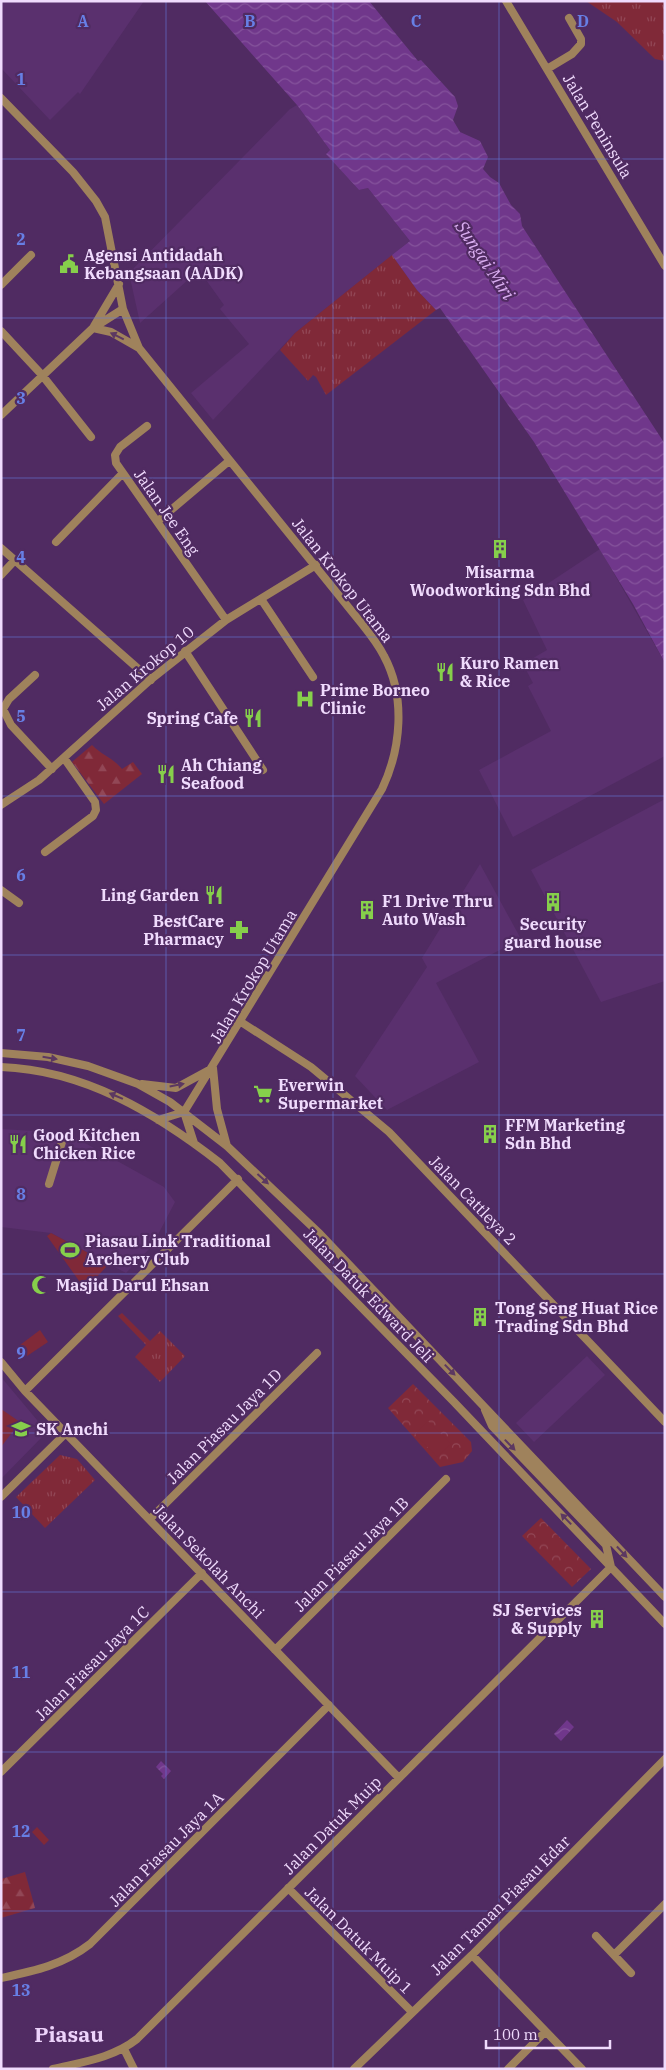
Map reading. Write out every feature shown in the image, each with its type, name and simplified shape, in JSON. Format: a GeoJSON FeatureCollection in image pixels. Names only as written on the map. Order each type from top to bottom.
{"type":"FeatureCollection","features":[{"type":"Feature","properties":{"kind":"street","name":"Jalan Peninsula"},"geometry":{"type":"LineString","coordinates":[[506,1],[665,266]]}},
{"type":"Feature","properties":{"kind":"street"},"geometry":{"type":"LineString","coordinates":[[547,69],[572,54],[581,44],[581,40],[569,18]]}},
{"type":"Feature","properties":{"kind":"street","name":"Jalan Krokop Utama"},"geometry":{"type":"LineString","coordinates":[[1,98],[73,172],[96,201],[105,217],[123,309],[139,348],[362,624],[384,656],[396,691],[398,728],[392,768],[382,790],[213,1068],[184,1112]]}},
{"type":"Feature","properties":{"kind":"street"},"geometry":{"type":"LineString","coordinates":[[1,286],[31,255]]}},
{"type":"Feature","properties":{"kind":"street"},"geometry":{"type":"LineString","coordinates":[[93,328],[118,284]]}},
{"type":"Feature","properties":{"kind":"street"},"geometry":{"type":"LineString","coordinates":[[1,415],[42,374],[93,328],[123,309]]}},
{"type":"Feature","properties":{"kind":"street"},"geometry":{"type":"LineString","coordinates":[[93,328],[111,332],[139,348]]}},
{"type":"Feature","properties":{"kind":"street"},"geometry":{"type":"LineString","coordinates":[[1,331],[42,374],[91,437]]}},
{"type":"Feature","properties":{"kind":"street","name":"Jalan Jee Eng"},"geometry":{"type":"LineString","coordinates":[[147,426],[120,447],[115,455],[116,463],[226,620]]}},
{"type":"Feature","properties":{"kind":"street"},"geometry":{"type":"LineString","coordinates":[[158,521],[229,461]]}},
{"type":"Feature","properties":{"kind":"street"},"geometry":{"type":"LineString","coordinates":[[56,542],[123,474]]}},
{"type":"Feature","properties":{"kind":"street"},"geometry":{"type":"LineString","coordinates":[[1,548],[151,680]]}},
{"type":"Feature","properties":{"kind":"street"},"geometry":{"type":"LineString","coordinates":[[1,575],[15,560]]}},
{"type":"Feature","properties":{"kind":"street","name":"Jalan Krokop 10"},"geometry":{"type":"LineString","coordinates":[[1,805],[20,794],[52,769],[185,651],[226,620],[316,565]]}},
{"type":"Feature","properties":{"kind":"street"},"geometry":{"type":"LineString","coordinates":[[261,599],[313,677]]}},
{"type":"Feature","properties":{"kind":"street"},"geometry":{"type":"LineString","coordinates":[[185,651],[263,770]]}},
{"type":"Feature","properties":{"kind":"street"},"geometry":{"type":"LineString","coordinates":[[36,675],[9,698],[2,708],[11,725],[52,769]]}},
{"type":"Feature","properties":{"kind":"street"},"geometry":{"type":"LineString","coordinates":[[45,852],[93,816],[96,810],[95,802],[64,758]]}},
{"type":"Feature","properties":{"kind":"street"},"geometry":{"type":"LineString","coordinates":[[1,890],[19,903]]}},
{"type":"Feature","properties":{"kind":"street","name":"Jalan Cattleya 2"},"geometry":{"type":"LineString","coordinates":[[241,1022],[311,1067],[389,1132],[665,1422]]}},
{"type":"Feature","properties":{"kind":"street","name":"Jalan Datuk Edward Jeli"},"geometry":{"type":"LineString","coordinates":[[1,1053],[48,1058],[88,1066],[138,1084],[184,1112],[227,1146],[320,1234],[665,1597]]}},
{"type":"Feature","properties":{"kind":"street","name":"Jalan Datuk Edward Jeli"},"geometry":{"type":"LineString","coordinates":[[1,1067],[47,1072],[92,1086],[131,1103],[194,1143],[238,1179],[665,1624]]}},
{"type":"Feature","properties":{"kind":"street"},"geometry":{"type":"LineString","coordinates":[[138,1084],[176,1088],[213,1068],[217,1110],[227,1146]]}},
{"type":"Feature","properties":{"kind":"street"},"geometry":{"type":"LineString","coordinates":[[158,1120],[184,1112],[194,1143]]}},
{"type":"Feature","properties":{"kind":"street"},"geometry":{"type":"LineString","coordinates":[[49,1184],[62,1142]]}},
{"type":"Feature","properties":{"kind":"street"},"geometry":{"type":"LineString","coordinates":[[25,1391],[238,1179]]}},
{"type":"Feature","properties":{"kind":"street","name":"Jalan Piasau Jaya 1D"},"geometry":{"type":"LineString","coordinates":[[150,1519],[317,1353]]}},
{"type":"Feature","properties":{"kind":"street","name":"Jalan Sekolah Anchi"},"geometry":{"type":"LineString","coordinates":[[1,1362],[25,1391],[399,1778]]}},
{"type":"Feature","properties":{"kind":"street"},"geometry":{"type":"LineString","coordinates":[[484,1406],[492,1426],[606,1545],[611,1567]]}},
{"type":"Feature","properties":{"kind":"street"},"geometry":{"type":"LineString","coordinates":[[1,1497],[66,1433]]}},
{"type":"Feature","properties":{"kind":"street","name":"Jalan Piasau Jaya 1B"},"geometry":{"type":"LineString","coordinates":[[275,1650],[446,1479]]}},
{"type":"Feature","properties":{"kind":"street","name":"Jalan Datuk Muip"},"geometry":{"type":"LineString","coordinates":[[53,2069],[124,2049],[611,1567]]}},
{"type":"Feature","properties":{"kind":"street","name":"Jalan Piasau Jaya 1C"},"geometry":{"type":"LineString","coordinates":[[1,1772],[202,1573]]}},
{"type":"Feature","properties":{"kind":"street","name":"Jalan Piasau Jaya 1A"},"geometry":{"type":"LineString","coordinates":[[1,1978],[50,1967],[73,1958],[90,1944],[329,1705]]}},
{"type":"Feature","properties":{"kind":"street","name":"Jalan Taman Piasau Edar"},"geometry":{"type":"LineString","coordinates":[[354,2069],[411,2011],[472,1955],[665,1759]]}},
{"type":"Feature","properties":{"kind":"street","name":"Jalan Datuk Muip 1"},"geometry":{"type":"LineString","coordinates":[[288,1888],[411,2011]]}},
{"type":"Feature","properties":{"kind":"street"},"geometry":{"type":"LineString","coordinates":[[614,1955],[665,1904]]}},
{"type":"Feature","properties":{"kind":"street"},"geometry":{"type":"LineString","coordinates":[[596,1936],[631,1973]]}},
{"type":"Feature","properties":{"kind":"street"},"geometry":{"type":"LineString","coordinates":[[472,1955],[582,2069]]}},
{"type":"Feature","properties":{"kind":"street"},"geometry":{"type":"LineString","coordinates":[[508,2069],[545,2032]]}},
{"type":"Feature","properties":{"kind":"street"},"geometry":{"type":"LineString","coordinates":[[124,2049],[134,2069]]}},
{"type":"Feature","properties":{"kind":"street"},"geometry":{"type":"LineString","coordinates":[[90,2060],[92,2069]]}},
{"type":"Feature","properties":{"kind":"shaded area"},"geometry":{"type":"Polygon","coordinates":[[[1,1],[144,1],[80,94],[78,92],[50,120],[1,68],[1,1]]]}},
{"type":"Feature","properties":{"kind":"shaded area"},"geometry":{"type":"Polygon","coordinates":[[[297,105],[330,150],[326,153],[359,190],[368,188],[410,241],[295,333],[213,420],[191,393],[249,344],[220,309],[224,305],[199,270],[140,323],[129,273],[290,109],[297,105]]]}},
{"type":"Feature","properties":{"kind":"shaded area"},"geometry":{"type":"Polygon","coordinates":[[[600,549],[665,663],[665,756],[513,837],[479,770],[551,731],[528,686],[533,683],[523,664],[547,650],[523,600],[600,549]]]}},
{"type":"Feature","properties":{"kind":"shaded area"},"geometry":{"type":"Polygon","coordinates":[[[665,799],[665,981],[601,1002],[531,870],[665,799]]]}},
{"type":"Feature","properties":{"kind":"shaded area"},"geometry":{"type":"Polygon","coordinates":[[[480,864],[521,939],[436,983],[479,1062],[387,1110],[355,1076],[427,967],[422,958],[480,864]]]}},
{"type":"Feature","properties":{"kind":"shaded area"},"geometry":{"type":"Polygon","coordinates":[[[1,1129],[67,1133],[164,1187],[175,1202],[152,1246],[126,1273],[51,1233],[1,1227],[1,1129]]]}},
{"type":"Feature","properties":{"kind":"shaded area"},"geometry":{"type":"Polygon","coordinates":[[[587,1356],[605,1375],[534,1442],[516,1423],[587,1356]]]}},
{"type":"Feature","properties":{"kind":"shaded area","name":"SK Anchi"},"geometry":{"type":"Polygon","coordinates":[[[1,1377],[37,1420],[42,1437],[1,1479],[1,1377]]]}},
{"type":"Feature","properties":{"kind":"green space"},"geometry":{"type":"Polygon","coordinates":[[[586,1],[665,1],[665,61],[655,59],[617,22],[586,1]]]}},
{"type":"Feature","properties":{"kind":"green space"},"geometry":{"type":"Polygon","coordinates":[[[392,255],[417,290],[436,310],[326,395],[316,377],[313,375],[308,381],[280,350],[295,333],[392,255]]]}},
{"type":"Feature","properties":{"kind":"green space"},"geometry":{"type":"Polygon","coordinates":[[[92,745],[122,769],[133,762],[142,774],[104,804],[72,762],[92,745]]]}},
{"type":"Feature","properties":{"kind":"green space","name":"Piasau Link Traditional Archery Club"},"geometry":{"type":"Polygon","coordinates":[[[51,1233],[109,1264],[89,1285],[82,1285],[47,1236],[51,1233]]]}},
{"type":"Feature","properties":{"kind":"green space"},"geometry":{"type":"Polygon","coordinates":[[[122,1313],[150,1341],[160,1331],[185,1356],[160,1382],[135,1357],[146,1345],[118,1316],[122,1313]]]}},
{"type":"Feature","properties":{"kind":"green space"},"geometry":{"type":"Polygon","coordinates":[[[40,1330],[48,1342],[27,1356],[20,1345],[40,1330]]]}},
{"type":"Feature","properties":{"kind":"green space"},"geometry":{"type":"Polygon","coordinates":[[[413,1384],[471,1442],[472,1451],[463,1462],[440,1467],[388,1408],[413,1384]]]}},
{"type":"Feature","properties":{"kind":"green space"},"geometry":{"type":"Polygon","coordinates":[[[1,1409],[20,1422],[1,1447],[1,1409]]]}},
{"type":"Feature","properties":{"kind":"green space"},"geometry":{"type":"Polygon","coordinates":[[[428,1421],[451,1444],[437,1457],[415,1434],[428,1421]]]}},
{"type":"Feature","properties":{"kind":"green space"},"geometry":{"type":"Polygon","coordinates":[[[60,1455],[77,1459],[95,1480],[45,1528],[16,1497],[60,1455]]]}},
{"type":"Feature","properties":{"kind":"green space"},"geometry":{"type":"Polygon","coordinates":[[[541,1518],[591,1569],[572,1587],[522,1536],[541,1518]]]}},
{"type":"Feature","properties":{"kind":"green space"},"geometry":{"type":"Polygon","coordinates":[[[37,1827],[49,1840],[44,1845],[32,1832],[37,1827]]]}},
{"type":"Feature","properties":{"kind":"green space"},"geometry":{"type":"Polygon","coordinates":[[[25,1872],[35,1908],[1,1918],[1,1879],[25,1872]]]}},
{"type":"Feature","properties":{"kind":"water","name":"Sungai Miri"},"geometry":{"type":"Polygon","coordinates":[[[205,1],[369,1],[418,61],[421,60],[455,97],[458,106],[453,120],[460,132],[480,141],[488,157],[483,169],[499,183],[511,205],[520,214],[522,226],[665,444],[665,663],[633,604],[534,442],[440,308],[436,310],[417,290],[392,255],[410,241],[368,188],[359,190],[326,154],[330,150],[297,105],[205,1]]]}},
{"type":"Feature","properties":{"kind":"water"},"geometry":{"type":"Polygon","coordinates":[[[567,1720],[574,1727],[561,1741],[554,1734],[567,1720]]]}},
{"type":"Feature","properties":{"kind":"water"},"geometry":{"type":"Polygon","coordinates":[[[161,1761],[171,1771],[164,1779],[161,1776],[163,1774],[156,1767],[161,1761]]]}},
{"type":"Feature","properties":{"kind":"place","name":"Agensi Antidadah Kebangsaan (AADK)"},"geometry":{"type":"Point","coordinates":[69,264]}},
{"type":"Feature","properties":{"kind":"place","name":"Misarma Woodworking Sdn Bhd"},"geometry":{"type":"Point","coordinates":[500,549]}},
{"type":"Feature","properties":{"kind":"place","name":"Kuro Ramen & Rice"},"geometry":{"type":"Point","coordinates":[445,672]}},
{"type":"Feature","properties":{"kind":"place","name":"Prime Borneo Clinic"},"geometry":{"type":"Point","coordinates":[305,699]}},
{"type":"Feature","properties":{"kind":"place","name":"Spring Cafe"},"geometry":{"type":"Point","coordinates":[253,718]}},
{"type":"Feature","properties":{"kind":"place","name":"Ah Chiang Seafood"},"geometry":{"type":"Point","coordinates":[166,774]}},
{"type":"Feature","properties":{"kind":"place","name":"Ling Garden"},"geometry":{"type":"Point","coordinates":[214,895]}},
{"type":"Feature","properties":{"kind":"place","name":"Security guard house"},"geometry":{"type":"Point","coordinates":[553,902]}},
{"type":"Feature","properties":{"kind":"place","name":"F1 Drive Thru Auto Wash"},"geometry":{"type":"Point","coordinates":[367,910]}},
{"type":"Feature","properties":{"kind":"place","name":"BestCare Pharmacy"},"geometry":{"type":"Point","coordinates":[239,930]}},
{"type":"Feature","properties":{"kind":"place","name":"Everwin Supermarket"},"geometry":{"type":"Point","coordinates":[263,1094]}},
{"type":"Feature","properties":{"kind":"place","name":"FFM Marketing Sdn Bhd"},"geometry":{"type":"Point","coordinates":[490,1134]}},
{"type":"Feature","properties":{"kind":"place","name":"Good Kitchen Chicken Rice"},"geometry":{"type":"Point","coordinates":[18,1144]}},
{"type":"Feature","properties":{"kind":"place","name":"Piasau Link Traditional Archery Club"},"geometry":{"type":"Point","coordinates":[70,1250]}},
{"type":"Feature","properties":{"kind":"place","name":"Masjid Darul Ehsan"},"geometry":{"type":"Point","coordinates":[41,1285]}},
{"type":"Feature","properties":{"kind":"place","name":"Tong Seng Huat Rice Trading Sdn Bhd"},"geometry":{"type":"Point","coordinates":[480,1317]}},
{"type":"Feature","properties":{"kind":"place","name":"SK Anchi"},"geometry":{"type":"Point","coordinates":[21,1429]}},
{"type":"Feature","properties":{"kind":"place","name":"SJ Services & Supply"},"geometry":{"type":"Point","coordinates":[597,1619]}},
{"type":"Feature","properties":{"kind":"district","name":"Piasau"},"geometry":{"type":"Point","coordinates":[69,2034]}}]}
